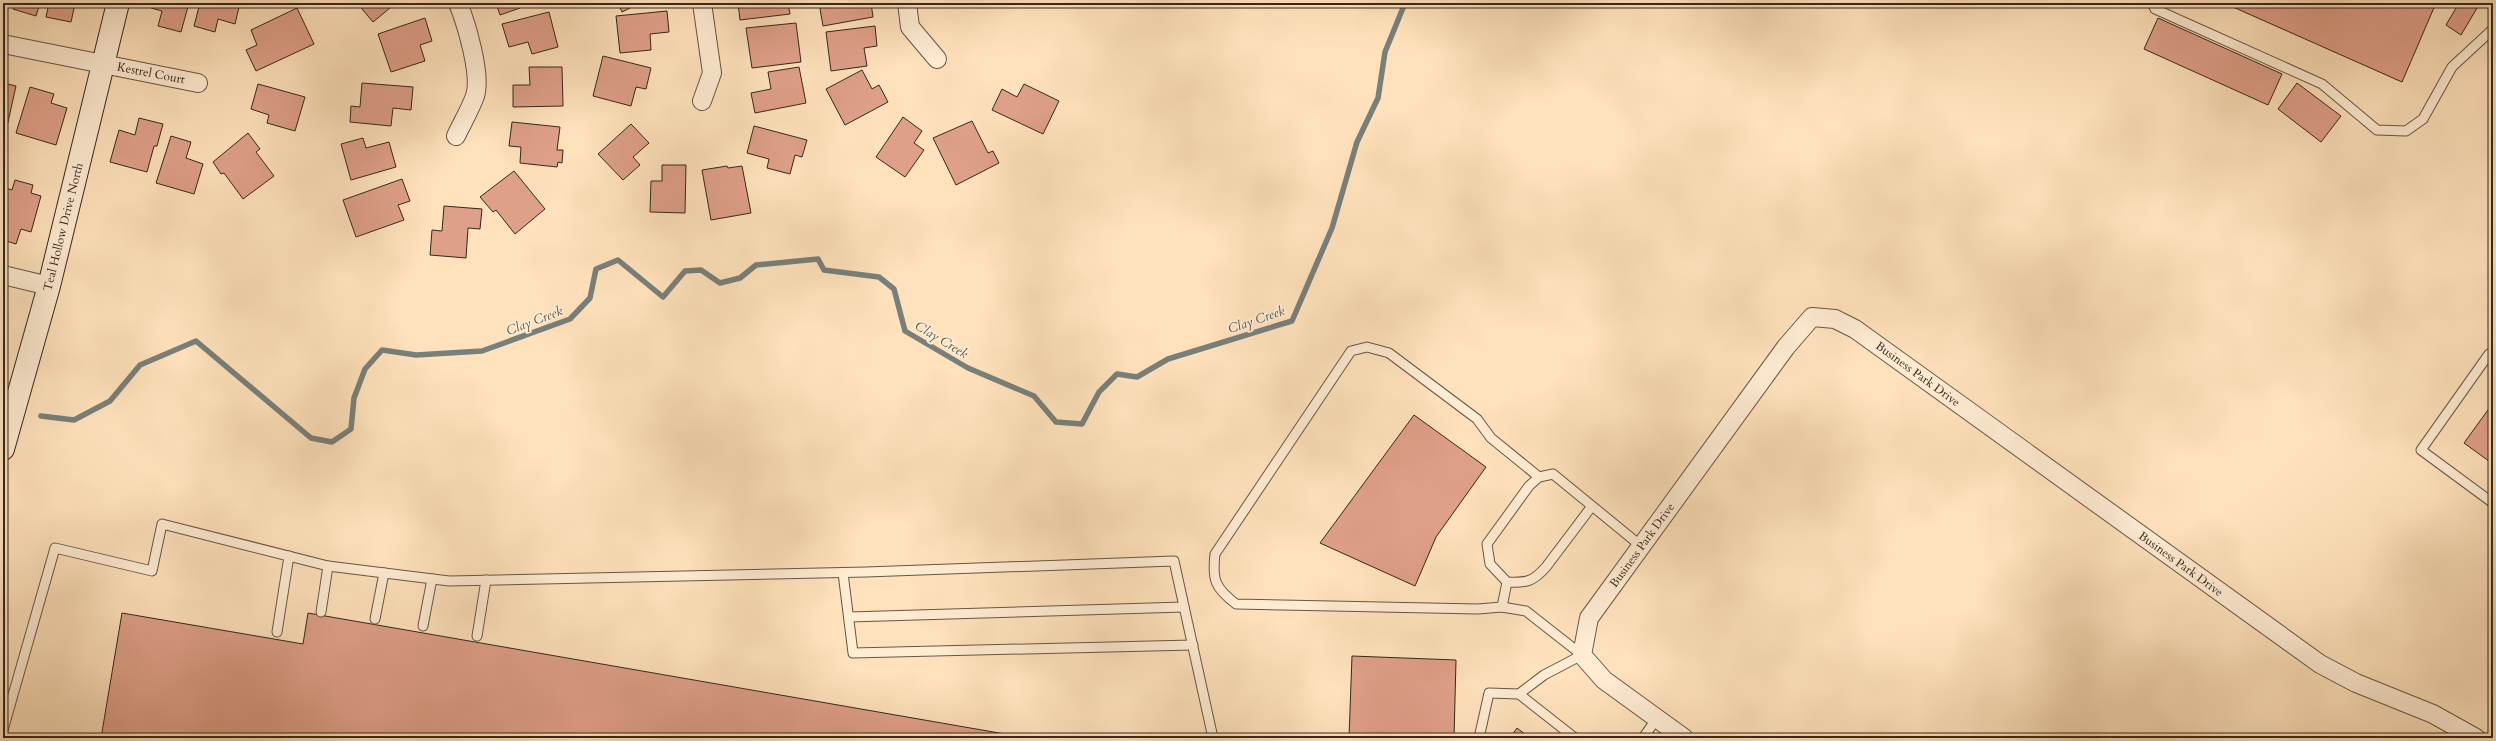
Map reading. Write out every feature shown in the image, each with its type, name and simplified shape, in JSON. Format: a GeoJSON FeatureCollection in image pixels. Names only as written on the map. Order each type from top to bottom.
{"type":"FeatureCollection","features":[{"type":"Feature","properties":{"kind":"street","name":"Teal Hollow Drive North"},"geometry":{"type":"LineString","coordinates":[[3,449],[49,286],[118,3]]}},
{"type":"Feature","properties":{"kind":"street"},"geometry":{"type":"LineString","coordinates":[[456,136],[475,95],[474,60],[467,24],[458,3]]}},
{"type":"Feature","properties":{"kind":"street"},"geometry":{"type":"LineString","coordinates":[[702,3],[712,73],[702,100]]}},
{"type":"Feature","properties":{"kind":"street"},"geometry":{"type":"LineString","coordinates":[[907,3],[910,27],[937,59]]}},
{"type":"Feature","properties":{"kind":"street","name":"Kestrel Court"},"geometry":{"type":"LineString","coordinates":[[3,44],[198,83]]}},
{"type":"Feature","properties":{"kind":"street"},"geometry":{"type":"LineString","coordinates":[[3,274],[49,286]]}},
{"type":"Feature","properties":{"kind":"street","name":"Business Park Drive"},"geometry":{"type":"LineString","coordinates":[[1582,655],[1589,618],[1798,332],[1812,318],[1835,319],[1862,334],[2320,664],[2356,683],[2451,722],[2476,738]]}},
{"type":"Feature","properties":{"kind":"street"},"geometry":{"type":"LineString","coordinates":[[1582,655],[1604,680],[1684,738]]}},
{"type":"Feature","properties":{"kind":"lane"},"geometry":{"type":"LineString","coordinates":[[2152,3],[2155,9],[2322,84],[2376,130],[2406,131],[2423,118],[2452,67],[2493,29]]}},
{"type":"Feature","properties":{"kind":"lane"},"geometry":{"type":"LineString","coordinates":[[1519,694],[1544,675],[1582,655],[1526,611],[1502,607],[1478,609],[1236,604],[1220,592],[1213,574],[1215,554],[1351,351],[1367,347],[1389,353],[1477,419],[1491,438],[1539,477]]}},
{"type":"Feature","properties":{"kind":"lane"},"geometry":{"type":"LineString","coordinates":[[2489,354],[2421,450],[2493,503]]}},
{"type":"Feature","properties":{"kind":"lane"},"geometry":{"type":"LineString","coordinates":[[1592,506],[1539,575],[1525,583],[1507,582],[1490,564],[1487,544],[1529,486],[1539,477],[1553,474],[1641,546]]}},
{"type":"Feature","properties":{"kind":"lane"},"geometry":{"type":"LineString","coordinates":[[3,730],[55,548],[152,571],[162,524],[328,566],[432,579],[486,580],[843,573],[1174,561],[1213,738]]}},
{"type":"Feature","properties":{"kind":"lane"},"geometry":{"type":"LineString","coordinates":[[277,632],[289,556]]}},
{"type":"Feature","properties":{"kind":"lane"},"geometry":{"type":"LineString","coordinates":[[321,612],[328,566]]}},
{"type":"Feature","properties":{"kind":"lane"},"geometry":{"type":"LineString","coordinates":[[375,619],[384,573]]}},
{"type":"Feature","properties":{"kind":"lane"},"geometry":{"type":"LineString","coordinates":[[843,573],[853,653],[1193,645]]}},
{"type":"Feature","properties":{"kind":"lane"},"geometry":{"type":"LineString","coordinates":[[423,626],[432,579]]}},
{"type":"Feature","properties":{"kind":"lane"},"geometry":{"type":"LineString","coordinates":[[477,636],[486,580]]}},
{"type":"Feature","properties":{"kind":"lane"},"geometry":{"type":"LineString","coordinates":[[1502,607],[1507,582]]}},
{"type":"Feature","properties":{"kind":"lane"},"geometry":{"type":"LineString","coordinates":[[849,617],[1184,607]]}},
{"type":"Feature","properties":{"kind":"lane"},"geometry":{"type":"LineString","coordinates":[[1479,738],[1489,693],[1519,694],[1575,738]]}},
{"type":"Feature","properties":{"kind":"lane"},"geometry":{"type":"LineString","coordinates":[[1643,738],[1657,718]]}},
{"type":"Feature","properties":{"kind":"building"},"geometry":{"type":"Polygon","coordinates":[[[15,3],[40,3],[36,16],[13,9],[15,3]]]}},
{"type":"Feature","properties":{"kind":"building"},"geometry":{"type":"Polygon","coordinates":[[[49,3],[91,3],[90,7],[75,4],[71,22],[46,17],[49,3]]]}},
{"type":"Feature","properties":{"kind":"building"},"geometry":{"type":"Polygon","coordinates":[[[153,3],[189,3],[181,32],[158,26],[162,11],[151,8],[153,3]]]}},
{"type":"Feature","properties":{"kind":"building"},"geometry":{"type":"Polygon","coordinates":[[[200,3],[240,3],[235,24],[218,19],[215,32],[194,26],[200,3]]]}},
{"type":"Feature","properties":{"kind":"building"},"geometry":{"type":"Polygon","coordinates":[[[357,3],[396,3],[373,22],[357,3]]]}},
{"type":"Feature","properties":{"kind":"building"},"geometry":{"type":"Polygon","coordinates":[[[496,3],[519,3],[520,8],[500,15],[496,3]]]}},
{"type":"Feature","properties":{"kind":"building"},"geometry":{"type":"Polygon","coordinates":[[[618,3],[640,3],[622,12],[618,3]]]}},
{"type":"Feature","properties":{"kind":"building"},"geometry":{"type":"Polygon","coordinates":[[[738,3],[788,3],[790,14],[740,20],[738,3]]]}},
{"type":"Feature","properties":{"kind":"building"},"geometry":{"type":"Polygon","coordinates":[[[819,3],[871,3],[873,17],[823,26],[819,3]]]}},
{"type":"Feature","properties":{"kind":"building"},"geometry":{"type":"Polygon","coordinates":[[[2224,3],[2436,3],[2402,82],[2224,3]]]}},
{"type":"Feature","properties":{"kind":"building"},"geometry":{"type":"Polygon","coordinates":[[[2459,3],[2480,3],[2461,35],[2446,25],[2459,3]]]}},
{"type":"Feature","properties":{"kind":"building"},"geometry":{"type":"Polygon","coordinates":[[[297,8],[314,44],[256,71],[246,50],[257,45],[251,30],[297,8]]]}},
{"type":"Feature","properties":{"kind":"building"},"geometry":{"type":"Polygon","coordinates":[[[667,11],[669,32],[650,34],[651,50],[620,53],[616,16],[667,11]]]}},
{"type":"Feature","properties":{"kind":"building"},"geometry":{"type":"Polygon","coordinates":[[[549,12],[558,47],[532,54],[528,42],[509,47],[502,24],[549,12]]]}},
{"type":"Feature","properties":{"kind":"building"},"geometry":{"type":"Polygon","coordinates":[[[425,18],[432,41],[420,45],[425,61],[391,72],[378,34],[425,18]]]}},
{"type":"Feature","properties":{"kind":"building"},"geometry":{"type":"Polygon","coordinates":[[[2158,18],[2282,74],[2268,105],[2144,49],[2158,18]]]}},
{"type":"Feature","properties":{"kind":"building"},"geometry":{"type":"Polygon","coordinates":[[[796,23],[801,62],[752,68],[746,28],[796,23]]]}},
{"type":"Feature","properties":{"kind":"building"},"geometry":{"type":"Polygon","coordinates":[[[875,26],[877,46],[864,48],[867,66],[831,71],[826,32],[875,26]]]}},
{"type":"Feature","properties":{"kind":"building"},"geometry":{"type":"Polygon","coordinates":[[[603,56],[651,68],[646,89],[636,87],[631,106],[593,96],[603,56]]]}},
{"type":"Feature","properties":{"kind":"building"},"geometry":{"type":"Polygon","coordinates":[[[529,67],[562,67],[563,106],[513,107],[513,85],[530,85],[529,67]]]}},
{"type":"Feature","properties":{"kind":"building"},"geometry":{"type":"Polygon","coordinates":[[[799,67],[806,103],[755,113],[751,93],[771,89],[768,72],[799,67]]]}},
{"type":"Feature","properties":{"kind":"building"},"geometry":{"type":"Polygon","coordinates":[[[862,70],[872,89],[879,85],[888,102],[845,125],[826,89],[862,70]]]}},
{"type":"Feature","properties":{"kind":"building"},"geometry":{"type":"Polygon","coordinates":[[[3,83],[16,86],[6,131],[3,131],[3,83]]]}},
{"type":"Feature","properties":{"kind":"building"},"geometry":{"type":"Polygon","coordinates":[[[362,83],[413,87],[411,110],[393,108],[391,126],[350,122],[351,106],[360,107],[362,83]]]}},
{"type":"Feature","properties":{"kind":"building"},"geometry":{"type":"Polygon","coordinates":[[[2297,83],[2341,116],[2321,142],[2278,109],[2297,83]]]}},
{"type":"Feature","properties":{"kind":"building"},"geometry":{"type":"Polygon","coordinates":[[[258,84],[305,97],[295,131],[267,123],[269,115],[251,109],[258,84]]]}},
{"type":"Feature","properties":{"kind":"building"},"geometry":{"type":"Polygon","coordinates":[[[1024,84],[1059,101],[1043,134],[992,110],[1002,89],[1017,97],[1024,84]]]}},
{"type":"Feature","properties":{"kind":"building"},"geometry":{"type":"Polygon","coordinates":[[[30,87],[54,94],[51,103],[67,108],[56,145],[16,133],[30,87]]]}},
{"type":"Feature","properties":{"kind":"building"},"geometry":{"type":"Polygon","coordinates":[[[903,117],[922,131],[914,143],[924,150],[905,177],[876,157],[903,117]]]}},
{"type":"Feature","properties":{"kind":"building"},"geometry":{"type":"Polygon","coordinates":[[[139,118],[163,124],[157,146],[154,146],[147,172],[110,162],[119,130],[135,135],[139,118]]]}},
{"type":"Feature","properties":{"kind":"building"},"geometry":{"type":"Polygon","coordinates":[[[972,121],[988,153],[993,151],[999,163],[956,185],[933,138],[972,121]]]}},
{"type":"Feature","properties":{"kind":"building"},"geometry":{"type":"Polygon","coordinates":[[[512,122],[560,127],[557,150],[563,150],[562,163],[558,162],[557,167],[520,163],[521,147],[509,146],[512,122]]]}},
{"type":"Feature","properties":{"kind":"building"},"geometry":{"type":"Polygon","coordinates":[[[631,124],[649,143],[633,157],[640,165],[623,180],[598,154],[631,124]]]}},
{"type":"Feature","properties":{"kind":"building"},"geometry":{"type":"Polygon","coordinates":[[[754,126],[807,140],[802,157],[795,155],[790,174],[767,168],[769,159],[747,153],[754,126]]]}},
{"type":"Feature","properties":{"kind":"building"},"geometry":{"type":"Polygon","coordinates":[[[248,133],[260,149],[256,152],[274,176],[243,199],[224,173],[221,174],[213,162],[248,133]]]}},
{"type":"Feature","properties":{"kind":"building"},"geometry":{"type":"Polygon","coordinates":[[[171,136],[191,142],[186,158],[203,164],[194,194],[156,183],[171,136]]]}},
{"type":"Feature","properties":{"kind":"building"},"geometry":{"type":"Polygon","coordinates":[[[363,138],[366,148],[389,142],[396,167],[351,180],[341,144],[363,138]]]}},
{"type":"Feature","properties":{"kind":"building"},"geometry":{"type":"Polygon","coordinates":[[[662,165],[686,165],[685,213],[650,212],[651,181],[662,181],[662,165]]]}},
{"type":"Feature","properties":{"kind":"building"},"geometry":{"type":"Polygon","coordinates":[[[727,166],[728,168],[742,166],[751,213],[711,220],[702,170],[727,166]]]}},
{"type":"Feature","properties":{"kind":"building"},"geometry":{"type":"Polygon","coordinates":[[[514,171],[545,209],[515,234],[496,210],[493,212],[480,197],[514,171]]]}},
{"type":"Feature","properties":{"kind":"building"},"geometry":{"type":"Polygon","coordinates":[[[402,179],[410,201],[398,205],[404,220],[356,237],[343,200],[402,179]]]}},
{"type":"Feature","properties":{"kind":"building"},"geometry":{"type":"Polygon","coordinates":[[[15,180],[33,185],[31,193],[41,196],[31,232],[21,229],[16,244],[3,240],[3,187],[12,190],[15,180]]]}},
{"type":"Feature","properties":{"kind":"building"},"geometry":{"type":"Polygon","coordinates":[[[444,206],[482,209],[480,229],[468,228],[466,258],[430,255],[432,230],[442,231],[444,206]]]}},
{"type":"Feature","properties":{"kind":"building"},"geometry":{"type":"Polygon","coordinates":[[[2493,403],[2493,464],[2464,443],[2493,403]]]}},
{"type":"Feature","properties":{"kind":"building"},"geometry":{"type":"Polygon","coordinates":[[[1414,415],[1486,467],[1436,537],[1415,586],[1320,543],[1414,415]]]}},
{"type":"Feature","properties":{"kind":"building"},"geometry":{"type":"Polygon","coordinates":[[[122,613],[303,644],[308,613],[1028,738],[101,738],[122,613]]]}},
{"type":"Feature","properties":{"kind":"building"},"geometry":{"type":"Polygon","coordinates":[[[1352,656],[1456,660],[1454,738],[1349,738],[1352,656]]]}},
{"type":"Feature","properties":{"kind":"building"},"geometry":{"type":"Polygon","coordinates":[[[1517,728],[1530,738],[1510,738],[1517,728]]]}},
{"type":"Feature","properties":{"kind":"waterway","name":"Clay Creek"},"geometry":{"type":"LineString","coordinates":[[41,416],[74,420],[110,401],[140,365],[196,341],[311,438],[332,442],[351,429],[354,398],[365,369],[382,350],[416,355],[482,351],[570,319],[590,298],[596,269],[618,260],[663,297],[685,271],[701,270],[720,283],[740,278],[756,265],[818,259],[824,270],[879,277],[894,289],[905,331],[968,368],[1034,396],[1056,422],[1082,424],[1099,392],[1117,374],[1137,377],[1168,359],[1292,321],[1332,228],[1357,142],[1378,98],[1385,52],[1405,3]]}}]}
